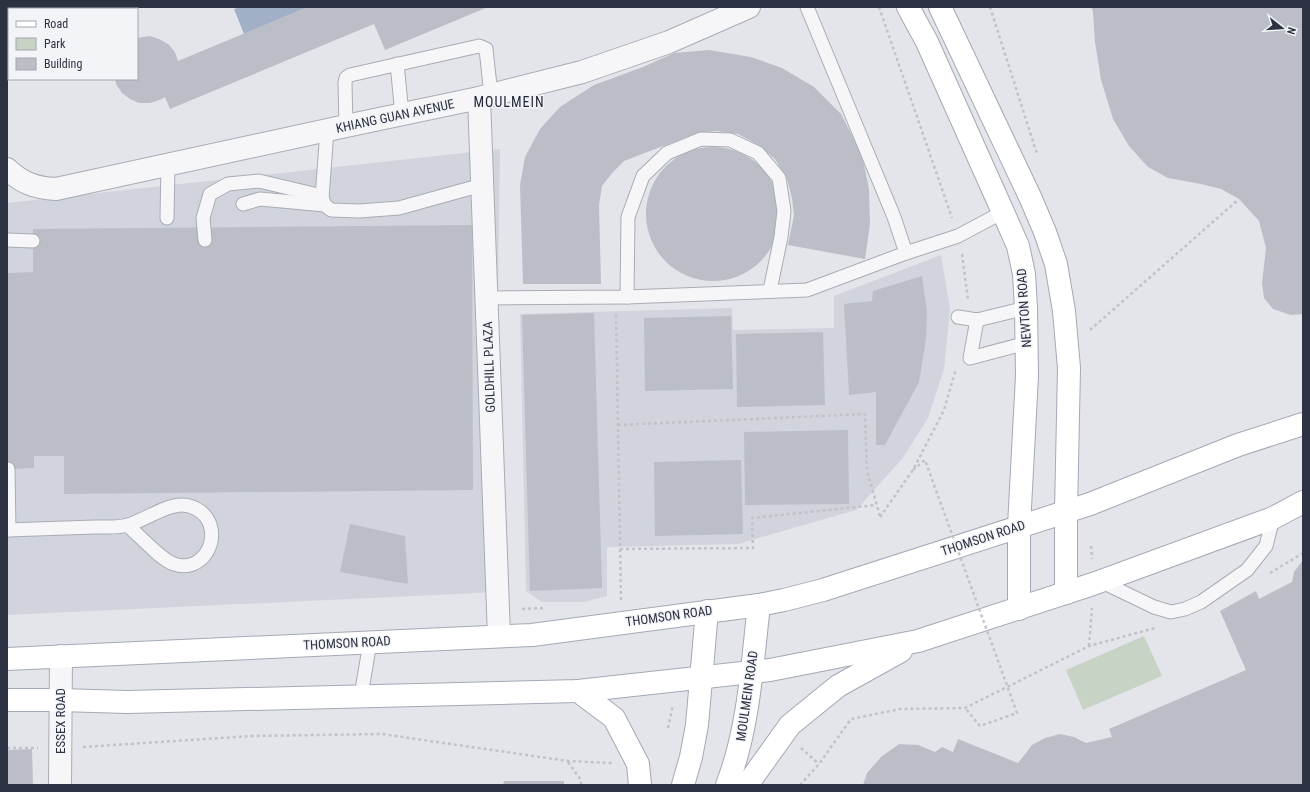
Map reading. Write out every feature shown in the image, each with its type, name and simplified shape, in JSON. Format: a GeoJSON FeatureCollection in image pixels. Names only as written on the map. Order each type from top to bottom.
{"type":"FeatureCollection","features":[{"type":"Feature","properties":{"kind":"main road","name":"NEWTON ROAD"},"geometry":{"type":"LineString","coordinates":[[908,7],[927,42],[1018,246],[1024,274],[1027,376],[1019,526],[1019,609]]}},
{"type":"Feature","properties":{"kind":"main road"},"geometry":{"type":"LineString","coordinates":[[940,7],[1031,199],[1045,232],[1056,264],[1064,311],[1069,368],[1066,593]]}},
{"type":"Feature","properties":{"kind":"main road","name":"THOMSON ROAD"},"geometry":{"type":"LineString","coordinates":[[7,659],[499,636],[555,632],[759,605],[823,590],[1066,512],[1090,504],[1238,445],[1303,424]]}},
{"type":"Feature","properties":{"kind":"main road"},"geometry":{"type":"LineString","coordinates":[[7,700],[127,702],[578,691],[750,673],[918,641],[1019,609],[1100,581],[1273,518],[1303,502]]}},
{"type":"Feature","properties":{"kind":"main road","name":"MOULMEIN ROAD"},"geometry":{"type":"LineString","coordinates":[[727,785],[735,763],[744,726],[759,605]]}},
{"type":"Feature","properties":{"kind":"main road"},"geometry":{"type":"LineString","coordinates":[[683,785],[691,758],[697,725],[707,611]]}},
{"type":"Feature","properties":{"kind":"main road"},"geometry":{"type":"LineString","coordinates":[[747,785],[790,725],[838,686],[918,641]]}},
{"type":"Feature","properties":{"kind":"main road"},"geometry":{"type":"LineString","coordinates":[[578,691],[614,718],[639,774]]}},
{"type":"Feature","properties":{"kind":"street","name":"KHIANG GUAN AVENUE"},"geometry":{"type":"LineString","coordinates":[[7,169],[17,178],[32,185],[42,188],[56,189],[485,96],[582,72],[669,42],[749,7]]}},
{"type":"Feature","properties":{"kind":"street","name":"GOLDHILL PLAZA"},"geometry":{"type":"LineString","coordinates":[[485,96],[482,185],[499,636]]}},
{"type":"Feature","properties":{"kind":"street","name":"ESSEX ROAD"},"geometry":{"type":"LineString","coordinates":[[60,785],[61,656]]}},
{"type":"Feature","properties":{"kind":"lane"},"geometry":{"type":"LineString","coordinates":[[807,7],[894,217],[906,253]]}},
{"type":"Feature","properties":{"kind":"lane"},"geometry":{"type":"LineString","coordinates":[[324,201],[345,82],[346,78],[350,75],[479,46],[486,49],[485,96]]}},
{"type":"Feature","properties":{"kind":"lane"},"geometry":{"type":"LineString","coordinates":[[397,64],[402,114]]}},
{"type":"Feature","properties":{"kind":"lane"},"geometry":{"type":"LineString","coordinates":[[621,297],[628,217],[643,176],[667,153],[701,139],[730,140],[758,153],[779,178],[784,211],[781,237],[770,290]]}},
{"type":"Feature","properties":{"kind":"lane"},"geometry":{"type":"LineString","coordinates":[[167,218],[168,164]]}},
{"type":"Feature","properties":{"kind":"lane"},"geometry":{"type":"LineString","coordinates":[[205,240],[203,218],[210,194],[228,184],[259,181],[324,201],[331,210],[360,211],[399,208],[482,185]]}},
{"type":"Feature","properties":{"kind":"lane"},"geometry":{"type":"LineString","coordinates":[[243,204],[260,199],[324,201]]}},
{"type":"Feature","properties":{"kind":"lane"},"geometry":{"type":"LineString","coordinates":[[487,298],[621,297],[770,290],[807,290],[906,253],[958,236],[1003,212]]}},
{"type":"Feature","properties":{"kind":"lane"},"geometry":{"type":"LineString","coordinates":[[7,240],[33,241]]}},
{"type":"Feature","properties":{"kind":"lane"},"geometry":{"type":"LineString","coordinates":[[1026,308],[968,319],[970,358],[1027,343]]}},
{"type":"Feature","properties":{"kind":"lane"},"geometry":{"type":"LineString","coordinates":[[8,469],[8,530],[127,526],[171,507],[182,505],[193,507],[203,513],[209,522],[212,533],[211,544],[206,554],[198,562],[187,565],[176,565],[165,560],[127,526]]}},
{"type":"Feature","properties":{"kind":"lane"},"geometry":{"type":"LineString","coordinates":[[1100,581],[1154,607],[1171,612],[1185,609],[1201,602],[1248,570],[1266,546],[1273,518]]}},
{"type":"Feature","properties":{"kind":"lane"},"geometry":{"type":"LineString","coordinates":[[361,696],[370,642]]}},
{"type":"Feature","properties":{"kind":"path"},"geometry":{"type":"LineString","coordinates":[[879,7],[958,236],[964,264],[968,319]]}},
{"type":"Feature","properties":{"kind":"path"},"geometry":{"type":"LineString","coordinates":[[1089,330],[1239,199]]}},
{"type":"Feature","properties":{"kind":"path"},"geometry":{"type":"LineString","coordinates":[[621,297],[618,425],[621,604]]}},
{"type":"Feature","properties":{"kind":"path"},"geometry":{"type":"LineString","coordinates":[[618,425],[865,414],[867,470],[880,517],[913,470],[944,410],[957,364]]}},
{"type":"Feature","properties":{"kind":"path"},"geometry":{"type":"LineString","coordinates":[[913,470],[925,460],[1018,713],[980,726],[965,708]]}},
{"type":"Feature","properties":{"kind":"path"},"geometry":{"type":"LineString","coordinates":[[620,550],[754,548],[752,518],[876,505]]}},
{"type":"Feature","properties":{"kind":"path"},"geometry":{"type":"LineString","coordinates":[[800,785],[818,764],[851,719],[900,709],[965,708],[1089,646]]}},
{"type":"Feature","properties":{"kind":"path"},"geometry":{"type":"LineString","coordinates":[[7,748],[90,747],[252,736],[382,734],[568,761],[639,774]]}},
{"type":"Feature","properties":{"kind":"path"},"geometry":{"type":"LineString","coordinates":[[568,761],[581,780],[582,785]]}},
{"type":"Feature","properties":{"kind":"shaded area"},"geometry":{"type":"Polygon","coordinates":[[[500,149],[495,512],[498,592],[7,615],[7,203],[500,149]]]}},
{"type":"Feature","properties":{"kind":"shaded area"},"geometry":{"type":"Polygon","coordinates":[[[941,255],[950,309],[944,369],[928,418],[903,458],[856,510],[738,544],[607,547],[607,596],[584,602],[542,602],[526,591],[520,314],[732,308],[733,330],[834,328],[834,296],[941,255]]]}},
{"type":"Feature","properties":{"kind":"green space"},"geometry":{"type":"Polygon","coordinates":[[[1144,636],[1162,676],[1083,710],[1066,670],[1144,636]]]}},
{"type":"Feature","properties":{"kind":"water"},"geometry":{"type":"Polygon","coordinates":[[[240,7],[308,7],[244,34],[234,9],[240,7]]]}},
{"type":"Feature","properties":{"kind":"building"},"geometry":{"type":"Polygon","coordinates":[[[308,7],[488,7],[385,50],[374,24],[170,109],[165,97],[150,103],[139,103],[122,93],[116,84],[115,80],[138,80],[138,38],[150,36],[168,44],[175,52],[178,61],[308,7]]]}},
{"type":"Feature","properties":{"kind":"building"},"geometry":{"type":"Polygon","coordinates":[[[1091,7],[1303,7],[1303,314],[1291,315],[1273,309],[1264,298],[1262,283],[1266,248],[1259,221],[1239,199],[1221,189],[1168,178],[1148,167],[1129,146],[1113,119],[1101,80],[1095,42],[1093,11],[1091,7]]]}},
{"type":"Feature","properties":{"kind":"building"},"geometry":{"type":"Polygon","coordinates":[[[709,50],[751,57],[782,68],[814,87],[841,114],[862,155],[869,189],[870,224],[865,259],[788,245],[794,215],[792,198],[787,179],[775,159],[758,145],[738,134],[717,131],[697,133],[624,161],[602,186],[599,205],[601,284],[523,284],[520,185],[525,157],[540,129],[560,107],[594,85],[643,67],[674,53],[709,50]]]}},
{"type":"Feature","properties":{"kind":"building"},"geometry":{"type":"Polygon","coordinates":[[[720,147],[745,155],[756,162],[765,171],[775,188],[779,201],[779,227],[775,240],[765,257],[756,266],[739,276],[726,280],[706,281],[681,273],[670,266],[661,257],[651,240],[647,227],[646,207],[654,182],[661,171],[670,162],[687,152],[700,148],[720,147]]]}},
{"type":"Feature","properties":{"kind":"building"},"geometry":{"type":"Polygon","coordinates":[[[472,225],[473,490],[64,494],[64,456],[34,456],[34,468],[7,469],[7,273],[33,272],[33,229],[472,225]]]}},
{"type":"Feature","properties":{"kind":"building"},"geometry":{"type":"Polygon","coordinates":[[[922,276],[927,311],[926,339],[919,382],[885,445],[876,445],[876,392],[849,395],[844,304],[872,301],[873,291],[922,276]]]}},
{"type":"Feature","properties":{"kind":"building"},"geometry":{"type":"Polygon","coordinates":[[[594,313],[602,588],[530,591],[522,315],[594,313]]]}},
{"type":"Feature","properties":{"kind":"building"},"geometry":{"type":"Polygon","coordinates":[[[731,316],[733,389],[645,391],[644,318],[731,316]]]}},
{"type":"Feature","properties":{"kind":"building"},"geometry":{"type":"Polygon","coordinates":[[[823,332],[825,405],[737,407],[736,334],[823,332]]]}},
{"type":"Feature","properties":{"kind":"building"},"geometry":{"type":"Polygon","coordinates":[[[848,430],[849,504],[745,505],[744,432],[848,430]]]}},
{"type":"Feature","properties":{"kind":"building"},"geometry":{"type":"Polygon","coordinates":[[[741,460],[743,534],[655,536],[654,462],[741,460]]]}},
{"type":"Feature","properties":{"kind":"building"},"geometry":{"type":"Polygon","coordinates":[[[350,524],[405,536],[408,584],[340,572],[350,524]]]}},
{"type":"Feature","properties":{"kind":"building"},"geometry":{"type":"Polygon","coordinates":[[[1303,560],[1303,785],[863,785],[867,773],[881,757],[899,744],[918,745],[935,752],[942,747],[953,752],[958,739],[1018,763],[1032,745],[1045,738],[1060,734],[1074,737],[1086,743],[1112,737],[1109,729],[1246,670],[1220,611],[1256,591],[1259,599],[1292,582],[1294,572],[1303,560]]]}},
{"type":"Feature","properties":{"kind":"building"},"geometry":{"type":"Polygon","coordinates":[[[32,749],[33,785],[7,785],[7,750],[32,749]]]}},
{"type":"Feature","properties":{"kind":"building"},"geometry":{"type":"Polygon","coordinates":[[[504,781],[564,781],[564,785],[503,785],[504,781]]]}},
{"type":"Feature","properties":{"kind":"district","name":"MOULMEIN"},"geometry":{"type":"Point","coordinates":[509,102]}}]}
